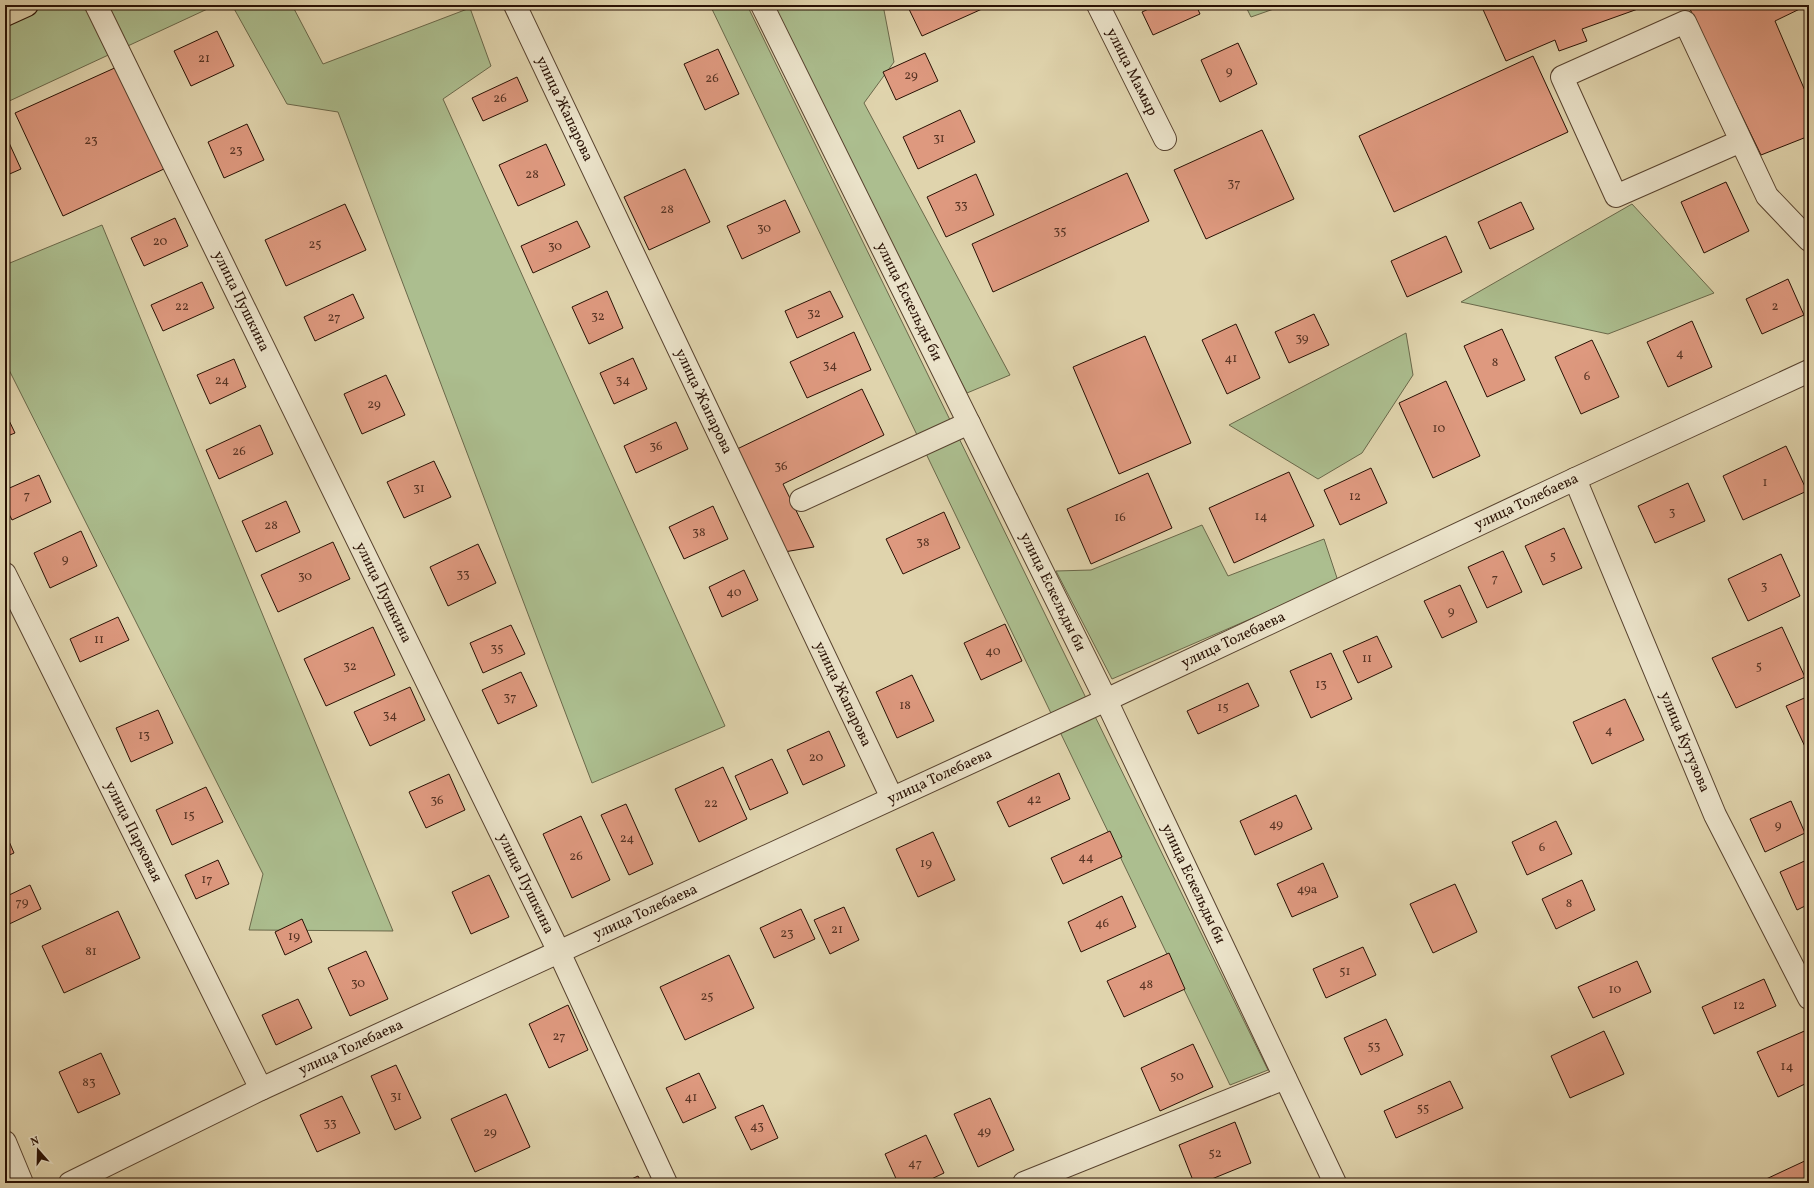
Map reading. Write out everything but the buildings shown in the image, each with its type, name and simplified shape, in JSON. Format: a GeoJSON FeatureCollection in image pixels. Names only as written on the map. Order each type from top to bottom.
{"type":"FeatureCollection","features":[{"type":"Feature","properties":{"kind":"main road"},"geometry":{"type":"LineString","coordinates":[[5,15],[27,5]]}},
{"type":"Feature","properties":{"kind":"street","name":"улица Пушкина"},"geometry":{"type":"LineString","coordinates":[[96,5],[559,952],[666,1183]]}},
{"type":"Feature","properties":{"kind":"street","name":"улица Жапарова"},"geometry":{"type":"LineString","coordinates":[[515,5],[892,798]]}},
{"type":"Feature","properties":{"kind":"street","name":"улица Ескельды би"},"geometry":{"type":"LineString","coordinates":[[762,5],[1106,700],[1335,1183]]}},
{"type":"Feature","properties":{"kind":"street","name":"улица Мамыр"},"geometry":{"type":"LineString","coordinates":[[1098,5],[1166,139]]}},
{"type":"Feature","properties":{"kind":"street"},"geometry":{"type":"LineString","coordinates":[[1741,141],[1616,196],[1562,78],[1685,22],[1767,196],[1809,240]]}},
{"type":"Feature","properties":{"kind":"street","name":"улица Толебаева"},"geometry":{"type":"LineString","coordinates":[[70,1183],[261,1089],[1106,700],[1575,479],[1809,371]]}},
{"type":"Feature","properties":{"kind":"street"},"geometry":{"type":"LineString","coordinates":[[801,500],[969,423]]}},
{"type":"Feature","properties":{"kind":"street","name":"улица Кутузова"},"geometry":{"type":"LineString","coordinates":[[1575,479],[1715,815],[1809,998]]}},
{"type":"Feature","properties":{"kind":"street","name":"улица Парковая"},"geometry":{"type":"LineString","coordinates":[[5,574],[261,1089]]}},
{"type":"Feature","properties":{"kind":"street"},"geometry":{"type":"LineString","coordinates":[[1024,1183],[1284,1078]]}},
{"type":"Feature","properties":{"kind":"street"},"geometry":{"type":"LineString","coordinates":[[5,1142],[22,1183]]}},
{"type":"Feature","properties":{"kind":"green space"},"geometry":{"type":"Polygon","coordinates":[[[45,5],[216,5],[5,103],[5,24],[45,5]]]}},
{"type":"Feature","properties":{"kind":"green space"},"geometry":{"type":"Polygon","coordinates":[[[232,5],[292,5],[323,64],[470,8],[491,66],[443,99],[725,726],[592,783],[338,112],[287,104],[232,5]]]}},
{"type":"Feature","properties":{"kind":"green space"},"geometry":{"type":"Polygon","coordinates":[[[710,5],[747,5],[1268,1070],[1230,1085],[710,5]]]}},
{"type":"Feature","properties":{"kind":"green space"},"geometry":{"type":"Polygon","coordinates":[[[765,5],[883,5],[894,62],[864,103],[1010,375],[967,393],[765,5]]]}},
{"type":"Feature","properties":{"kind":"green space"},"geometry":{"type":"Polygon","coordinates":[[[1245,5],[1285,5],[1251,17],[1245,5]]]}},
{"type":"Feature","properties":{"kind":"green space"},"geometry":{"type":"Polygon","coordinates":[[[1632,204],[1714,293],[1608,334],[1461,302],[1632,204]]]}},
{"type":"Feature","properties":{"kind":"green space"},"geometry":{"type":"Polygon","coordinates":[[[102,225],[393,931],[249,930],[263,874],[5,362],[5,265],[102,225]]]}},
{"type":"Feature","properties":{"kind":"green space"},"geometry":{"type":"Polygon","coordinates":[[[1406,333],[1413,375],[1362,453],[1318,479],[1229,425],[1406,333]]]}},
{"type":"Feature","properties":{"kind":"green space"},"geometry":{"type":"Polygon","coordinates":[[[1202,525],[1228,576],[1324,539],[1338,581],[1112,679],[1056,571],[1091,570],[1202,525]]]}}]}
